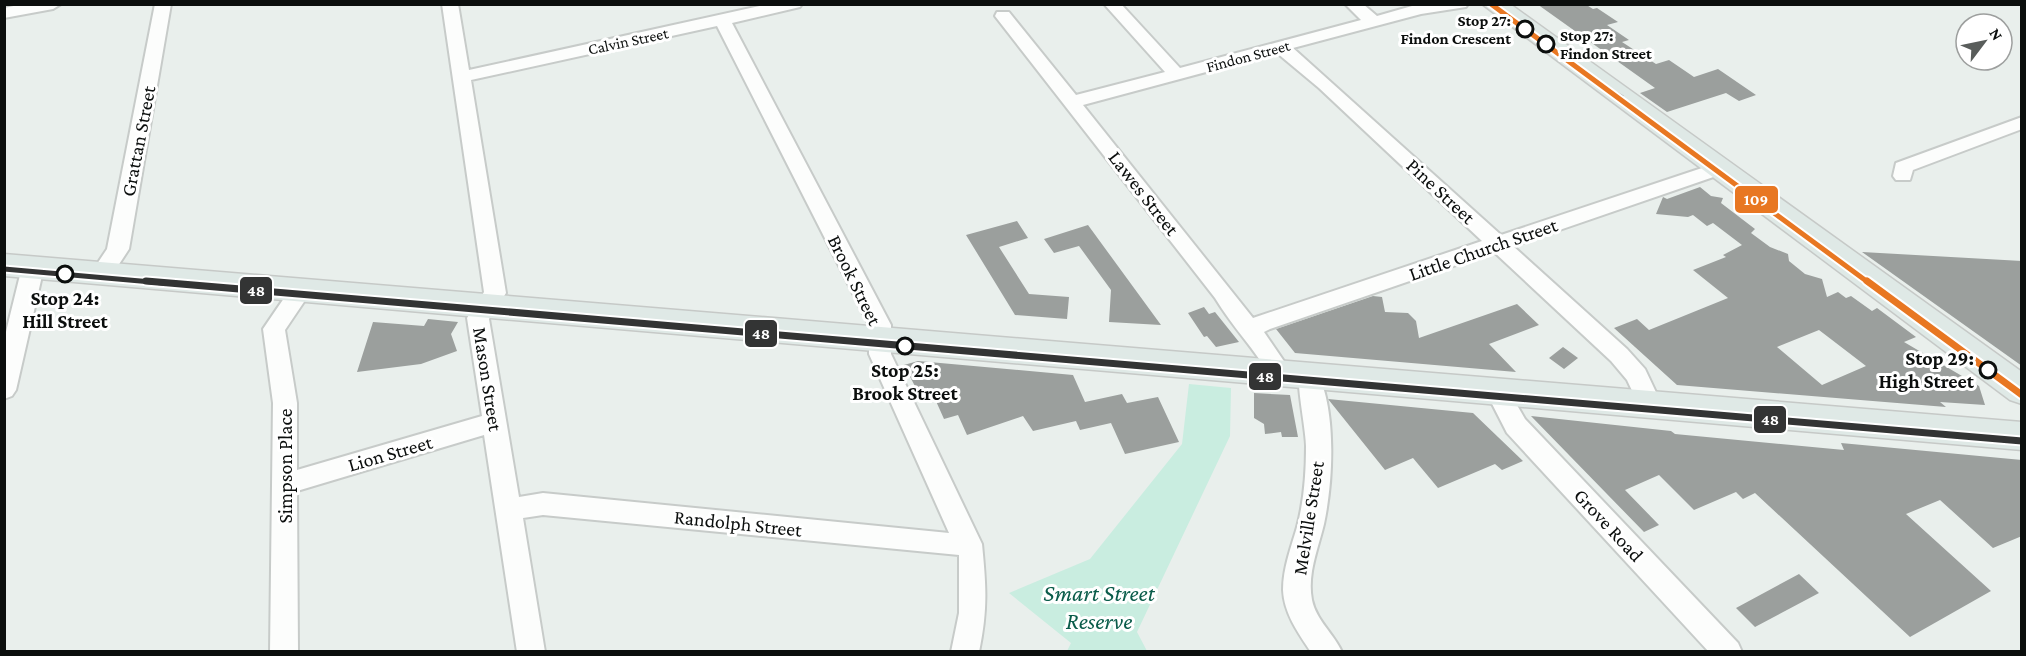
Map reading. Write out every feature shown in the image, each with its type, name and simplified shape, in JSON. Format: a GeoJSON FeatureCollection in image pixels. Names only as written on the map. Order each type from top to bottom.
{"type":"FeatureCollection","features":[{"type":"Feature","properties":{"kind":"main road"},"geometry":{"type":"LineString","coordinates":[[1494,4],[2022,391]]}},
{"type":"Feature","properties":{"kind":"main road"},"geometry":{"type":"LineString","coordinates":[[19,266],[2022,436]]}},
{"type":"Feature","properties":{"kind":"street"},"geometry":{"type":"LineString","coordinates":[[4,13],[53,4]]}},
{"type":"Feature","properties":{"kind":"street","name":"Grattan Street"},"geometry":{"type":"LineString","coordinates":[[102,273],[113,260],[118,249],[164,4]]}},
{"type":"Feature","properties":{"kind":"street","name":"Mason Street"},"geometry":{"type":"LineString","coordinates":[[450,4],[495,293],[478,318],[531,651]]}},
{"type":"Feature","properties":{"kind":"street","name":"Calvin Street"},"geometry":{"type":"LineString","coordinates":[[461,77],[794,4]]}},
{"type":"Feature","properties":{"kind":"street"},"geometry":{"type":"LineString","coordinates":[[1112,4],[1177,75]]}},
{"type":"Feature","properties":{"kind":"street"},"geometry":{"type":"LineString","coordinates":[[1353,4],[1375,23]]}},
{"type":"Feature","properties":{"kind":"street","name":"Findon Street"},"geometry":{"type":"LineString","coordinates":[[1072,102],[1432,7],[1460,4]]}},
{"type":"Feature","properties":{"kind":"street","name":"Lawes Street"},"geometry":{"type":"LineString","coordinates":[[1003,16],[1222,293],[1248,331],[1270,356],[1294,375]]}},
{"type":"Feature","properties":{"kind":"street","name":"Brook Street"},"geometry":{"type":"LineString","coordinates":[[722,20],[880,325],[880,354],[969,544],[975,590],[969,639],[964,651]]}},
{"type":"Feature","properties":{"kind":"street","name":"Pine Street"},"geometry":{"type":"LineString","coordinates":[[1285,46],[1631,367],[1641,381],[1650,405]]}},
{"type":"Feature","properties":{"kind":"street"},"geometry":{"type":"LineString","coordinates":[[1903,176],[1903,167],[2022,122]]}},
{"type":"Feature","properties":{"kind":"street","name":"Little Church Street"},"geometry":{"type":"LineString","coordinates":[[1248,331],[1262,323],[1718,169]]}},
{"type":"Feature","properties":{"kind":"street"},"geometry":{"type":"LineString","coordinates":[[4,390],[19,266]]}},
{"type":"Feature","properties":{"kind":"street","name":"Simpson Place"},"geometry":{"type":"LineString","coordinates":[[284,651],[285,394],[274,329],[301,290]]}},
{"type":"Feature","properties":{"kind":"street","name":"Melville Street"},"geometry":{"type":"LineString","coordinates":[[1294,375],[1317,432],[1318,460],[1312,516],[1297,592],[1301,609],[1328,651]]}},
{"type":"Feature","properties":{"kind":"street","name":"Grove Road"},"geometry":{"type":"LineString","coordinates":[[1498,392],[1516,426],[1728,651]]}},
{"type":"Feature","properties":{"kind":"street","name":"Lion Street"},"geometry":{"type":"LineString","coordinates":[[285,484],[495,422]]}},
{"type":"Feature","properties":{"kind":"street","name":"Randolph Street"},"geometry":{"type":"LineString","coordinates":[[509,509],[543,504],[945,544],[969,544]]}},
{"type":"Feature","properties":{"kind":"green space","name":"Smart Street Reserve"},"geometry":{"type":"Polygon","coordinates":[[[1189,384],[1231,388],[1230,436],[1137,632],[1147,651],[1067,651],[1071,643],[1009,593],[1090,559],[1182,444],[1189,384]]]}},
{"type":"Feature","properties":{"kind":"building"},"geometry":{"type":"Polygon","coordinates":[[[1537,4],[1585,4],[1593,9],[1597,8],[1618,22],[1607,25],[1629,40],[1622,42],[1656,64],[1669,60],[1694,77],[1718,69],[1756,95],[1739,101],[1726,93],[1667,112],[1640,93],[1655,88],[1537,4]]]}},
{"type":"Feature","properties":{"kind":"building"},"geometry":{"type":"Polygon","coordinates":[[[1700,187],[1711,196],[1723,198],[1721,203],[1755,229],[1751,233],[1770,247],[1788,254],[1789,261],[1805,274],[1822,279],[1827,297],[1838,292],[1846,298],[1851,296],[1872,311],[1877,308],[1916,337],[1904,342],[1979,386],[1985,405],[1940,402],[1946,407],[1677,385],[1614,328],[1637,319],[1649,330],[1728,298],[1693,270],[1726,257],[1723,255],[1742,245],[1713,223],[1707,226],[1693,215],[1688,217],[1656,214],[1663,197],[1667,199],[1700,187]],[[1819,330],[1777,347],[1822,385],[1866,366],[1819,330]]]}},
{"type":"Feature","properties":{"kind":"building"},"geometry":{"type":"Polygon","coordinates":[[[1017,221],[1028,238],[999,247],[1029,294],[1069,297],[1067,319],[1015,315],[966,235],[1017,221]]]}},
{"type":"Feature","properties":{"kind":"building"},"geometry":{"type":"Polygon","coordinates":[[[1088,225],[1161,325],[1109,322],[1111,290],[1079,246],[1054,253],[1044,239],[1088,225]]]}},
{"type":"Feature","properties":{"kind":"building"},"geometry":{"type":"Polygon","coordinates":[[[1862,252],[2022,261],[2022,366],[1862,252]]]}},
{"type":"Feature","properties":{"kind":"building"},"geometry":{"type":"Polygon","coordinates":[[[1373,296],[1382,297],[1385,312],[1408,313],[1416,321],[1419,338],[1517,304],[1539,325],[1489,344],[1516,372],[1295,353],[1276,329],[1373,296]]]}},
{"type":"Feature","properties":{"kind":"building"},"geometry":{"type":"Polygon","coordinates":[[[1204,307],[1209,314],[1215,312],[1239,342],[1216,347],[1207,336],[1204,337],[1188,313],[1204,307]]]}},
{"type":"Feature","properties":{"kind":"building"},"geometry":{"type":"Polygon","coordinates":[[[428,319],[458,322],[451,334],[457,351],[421,364],[357,372],[373,322],[424,326],[428,319]]]}},
{"type":"Feature","properties":{"kind":"building"},"geometry":{"type":"Polygon","coordinates":[[[1563,347],[1578,358],[1564,369],[1549,358],[1563,347]]]}},
{"type":"Feature","properties":{"kind":"building"},"geometry":{"type":"Polygon","coordinates":[[[918,361],[1073,375],[1085,402],[1122,394],[1127,403],[1158,397],[1179,442],[1125,454],[1111,423],[1080,430],[1076,421],[1033,431],[1023,416],[967,435],[958,415],[944,419],[931,390],[919,394],[904,365],[918,361]]]}},
{"type":"Feature","properties":{"kind":"building"},"geometry":{"type":"Polygon","coordinates":[[[1254,393],[1290,395],[1298,437],[1282,437],[1281,432],[1265,434],[1264,424],[1254,418],[1254,393]]]}},
{"type":"Feature","properties":{"kind":"building"},"geometry":{"type":"Polygon","coordinates":[[[1328,399],[1473,413],[1523,461],[1502,470],[1495,464],[1438,488],[1413,458],[1385,470],[1328,399]]]}},
{"type":"Feature","properties":{"kind":"building"},"geometry":{"type":"Polygon","coordinates":[[[1531,416],[1671,431],[1675,434],[1844,450],[1841,443],[2022,460],[2022,536],[1993,548],[1940,500],[1906,514],[1991,591],[1910,637],[1755,493],[1743,499],[1736,492],[1694,510],[1659,475],[1625,490],[1659,525],[1644,532],[1531,416]]]}},
{"type":"Feature","properties":{"kind":"building"},"geometry":{"type":"Polygon","coordinates":[[[1799,574],[1819,593],[1755,627],[1736,608],[1799,574]]]}},
{"type":"Feature","properties":{"kind":"tram line"},"geometry":{"type":"LineString","coordinates":[[1582,73],[1623,96]]}},
{"type":"Feature","properties":{"kind":"transit line","name":"109"},"geometry":{"type":"LineString","coordinates":[[1491,4],[2022,395]]}},
{"type":"Feature","properties":{"kind":"transit line","name":"48"},"geometry":{"type":"LineString","coordinates":[[4,269],[2022,441]]}},
{"type":"Feature","properties":{"kind":"place","name":"Stop 27: Findon Crescent"},"geometry":{"type":"Point","coordinates":[1525,29]}},
{"type":"Feature","properties":{"kind":"place","name":"Stop 27: Findon Street"},"geometry":{"type":"Point","coordinates":[1546,44]}},
{"type":"Feature","properties":{"kind":"place","name":"Stop 24: Hill Street"},"geometry":{"type":"Point","coordinates":[65,274]}},
{"type":"Feature","properties":{"kind":"place","name":"Stop 25: Brook Street"},"geometry":{"type":"Point","coordinates":[905,346]}},
{"type":"Feature","properties":{"kind":"place","name":"Stop 29: High Street"},"geometry":{"type":"Point","coordinates":[1988,370]}}]}
